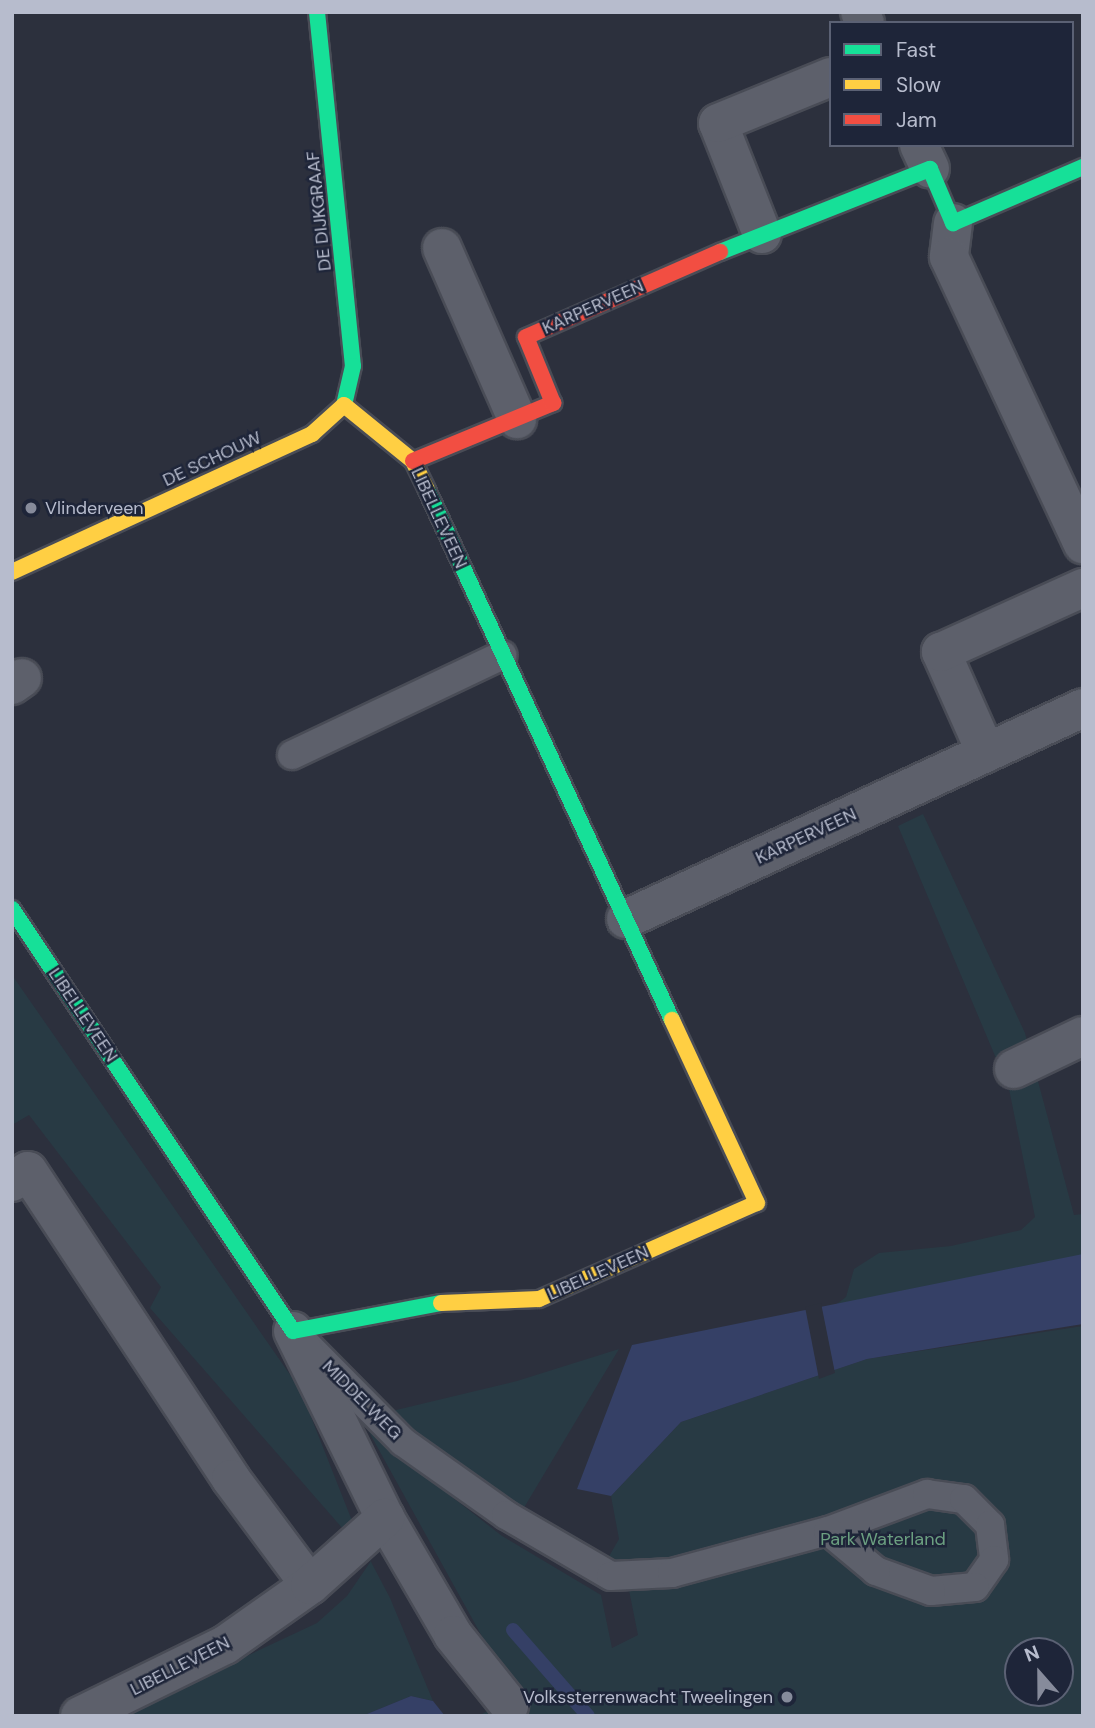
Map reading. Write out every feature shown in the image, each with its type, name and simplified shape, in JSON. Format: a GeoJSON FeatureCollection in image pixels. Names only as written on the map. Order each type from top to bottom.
{"type":"FeatureCollection","features":[{"type":"Feature","properties":{"kind":"street","name":"DE DIJKGRAAF"},"geometry":{"type":"LineString","coordinates":[[317,12],[353,366],[344,405]]}},
{"type":"Feature","properties":{"kind":"street"},"geometry":{"type":"LineString","coordinates":[[762,234],[718,123],[829,78]]}},
{"type":"Feature","properties":{"kind":"street","name":"KARPERVEEN"},"geometry":{"type":"LineString","coordinates":[[413,461],[553,403],[526,337],[762,234],[925,157],[953,223],[949,257],[1083,544]]}},
{"type":"Feature","properties":{"kind":"street"},"geometry":{"type":"LineString","coordinates":[[953,223],[1083,167]]}},
{"type":"Feature","properties":{"kind":"street"},"geometry":{"type":"LineString","coordinates":[[442,248],[517,419]]}},
{"type":"Feature","properties":{"kind":"street","name":"LIBELLEVEEN"},"geometry":{"type":"LineString","coordinates":[[12,909],[293,1331],[444,1302],[540,1299],[757,1203],[413,461],[344,405]]}},
{"type":"Feature","properties":{"kind":"street","name":"DE SCHOUW"},"geometry":{"type":"LineString","coordinates":[[12,572],[312,434],[344,405]]}},
{"type":"Feature","properties":{"kind":"street"},"geometry":{"type":"LineString","coordinates":[[986,753],[941,652],[1083,588]]}},
{"type":"Feature","properties":{"kind":"street","name":"KARPERVEEN"},"geometry":{"type":"LineString","coordinates":[[626,919],[1083,709]]}},
{"type":"Feature","properties":{"kind":"street"},"geometry":{"type":"LineString","coordinates":[[1014,1069],[1083,1036]]}},
{"type":"Feature","properties":{"kind":"street"},"geometry":{"type":"LineString","coordinates":[[12,1182],[28,1171],[231,1479],[310,1585]]}},
{"type":"Feature","properties":{"kind":"street","name":"MIDDELWEG"},"geometry":{"type":"LineString","coordinates":[[293,1331],[385,1518],[453,1635],[509,1705]]}},
{"type":"Feature","properties":{"kind":"street","name":"LIBELLEVEEN"},"geometry":{"type":"LineString","coordinates":[[80,1716],[225,1646],[310,1585],[385,1518]]}},
{"type":"Feature","properties":{"kind":"lane"},"geometry":{"type":"LineString","coordinates":[[292,755],[503,655]]}},
{"type":"Feature","properties":{"kind":"lane","name":"MIDDELWEG"},"geometry":{"type":"LineString","coordinates":[[293,1331],[403,1442],[506,1515],[611,1576],[672,1573],[828,1531],[927,1494],[964,1499],[990,1525],[994,1560],[975,1587],[931,1591],[876,1571],[828,1531]]}},
{"type":"Feature","properties":{"kind":"green space"},"geometry":{"type":"Polygon","coordinates":[[[923,814],[1025,1033],[1074,1215],[1083,1214],[1083,1258],[834,1306],[846,1297],[854,1269],[879,1253],[951,1246],[1021,1230],[1035,1217],[1009,1089],[898,826],[923,814]]]}},
{"type":"Feature","properties":{"kind":"green space"},"geometry":{"type":"Polygon","coordinates":[[[12,975],[300,1389],[370,1560],[150,1308],[161,1287],[29,1115],[12,1125],[12,975]]]}},
{"type":"Feature","properties":{"kind":"green space","name":"Park Waterland"},"geometry":{"type":"Polygon","coordinates":[[[1083,1326],[1083,1716],[478,1716],[525,1692],[484,1640],[369,1432],[502,1536],[601,1595],[612,1648],[638,1635],[624,1565],[608,1558],[619,1539],[611,1496],[681,1422],[867,1359],[1083,1326]]]}},
{"type":"Feature","properties":{"kind":"green space"},"geometry":{"type":"Polygon","coordinates":[[[619,1349],[522,1511],[407,1429],[392,1411],[517,1381],[619,1349]]]}},
{"type":"Feature","properties":{"kind":"green space"},"geometry":{"type":"Polygon","coordinates":[[[371,1561],[390,1598],[433,1701],[411,1696],[362,1716],[119,1716],[317,1623],[347,1596],[371,1561]]]}},
{"type":"Feature","properties":{"kind":"water"},"geometry":{"type":"Polygon","coordinates":[[[1083,1254],[1083,1324],[867,1359],[681,1422],[611,1496],[577,1489],[632,1345],[1083,1254]]]}},
{"type":"Feature","properties":{"kind":"water"},"geometry":{"type":"Polygon","coordinates":[[[411,1696],[433,1701],[445,1716],[362,1716],[411,1696]]]}},
{"type":"Feature","properties":{"kind":"pier"},"geometry":{"type":"Polygon","coordinates":[[[821,1303],[835,1373],[819,1379],[805,1307],[821,1303]]]}},
{"type":"Feature","properties":{"kind":"waterway"},"geometry":{"type":"LineString","coordinates":[[513,1630],[588,1716]]}},
{"type":"Feature","properties":{"kind":"traffic: fast"},"geometry":{"type":"LineString","coordinates":[[317,12],[353,366],[344,405]]}},
{"type":"Feature","properties":{"kind":"traffic: fast"},"geometry":{"type":"LineString","coordinates":[[720,252],[930,169],[953,223],[1083,167]]}},
{"type":"Feature","properties":{"kind":"traffic: fast"},"geometry":{"type":"LineString","coordinates":[[427,490],[672,1020]]}},
{"type":"Feature","properties":{"kind":"traffic: fast"},"geometry":{"type":"LineString","coordinates":[[12,909],[293,1331],[441,1303]]}},
{"type":"Feature","properties":{"kind":"traffic: slow"},"geometry":{"type":"LineString","coordinates":[[12,572],[312,434],[344,405]]}},
{"type":"Feature","properties":{"kind":"traffic: slow"},"geometry":{"type":"LineString","coordinates":[[344,405],[413,461],[427,490]]}},
{"type":"Feature","properties":{"kind":"traffic: slow"},"geometry":{"type":"LineString","coordinates":[[441,1303],[539,1299],[757,1203],[672,1020]]}},
{"type":"Feature","properties":{"kind":"traffic: jam"},"geometry":{"type":"LineString","coordinates":[[413,461],[553,403],[526,337],[720,252]]}},
{"type":"Feature","properties":{"kind":"place","name":"Vlinderveen"},"geometry":{"type":"Point","coordinates":[31,508]}},
{"type":"Feature","properties":{"kind":"place","name":"Volkssterrenwacht Tweelingen"},"geometry":{"type":"Point","coordinates":[787,1697]}}]}
